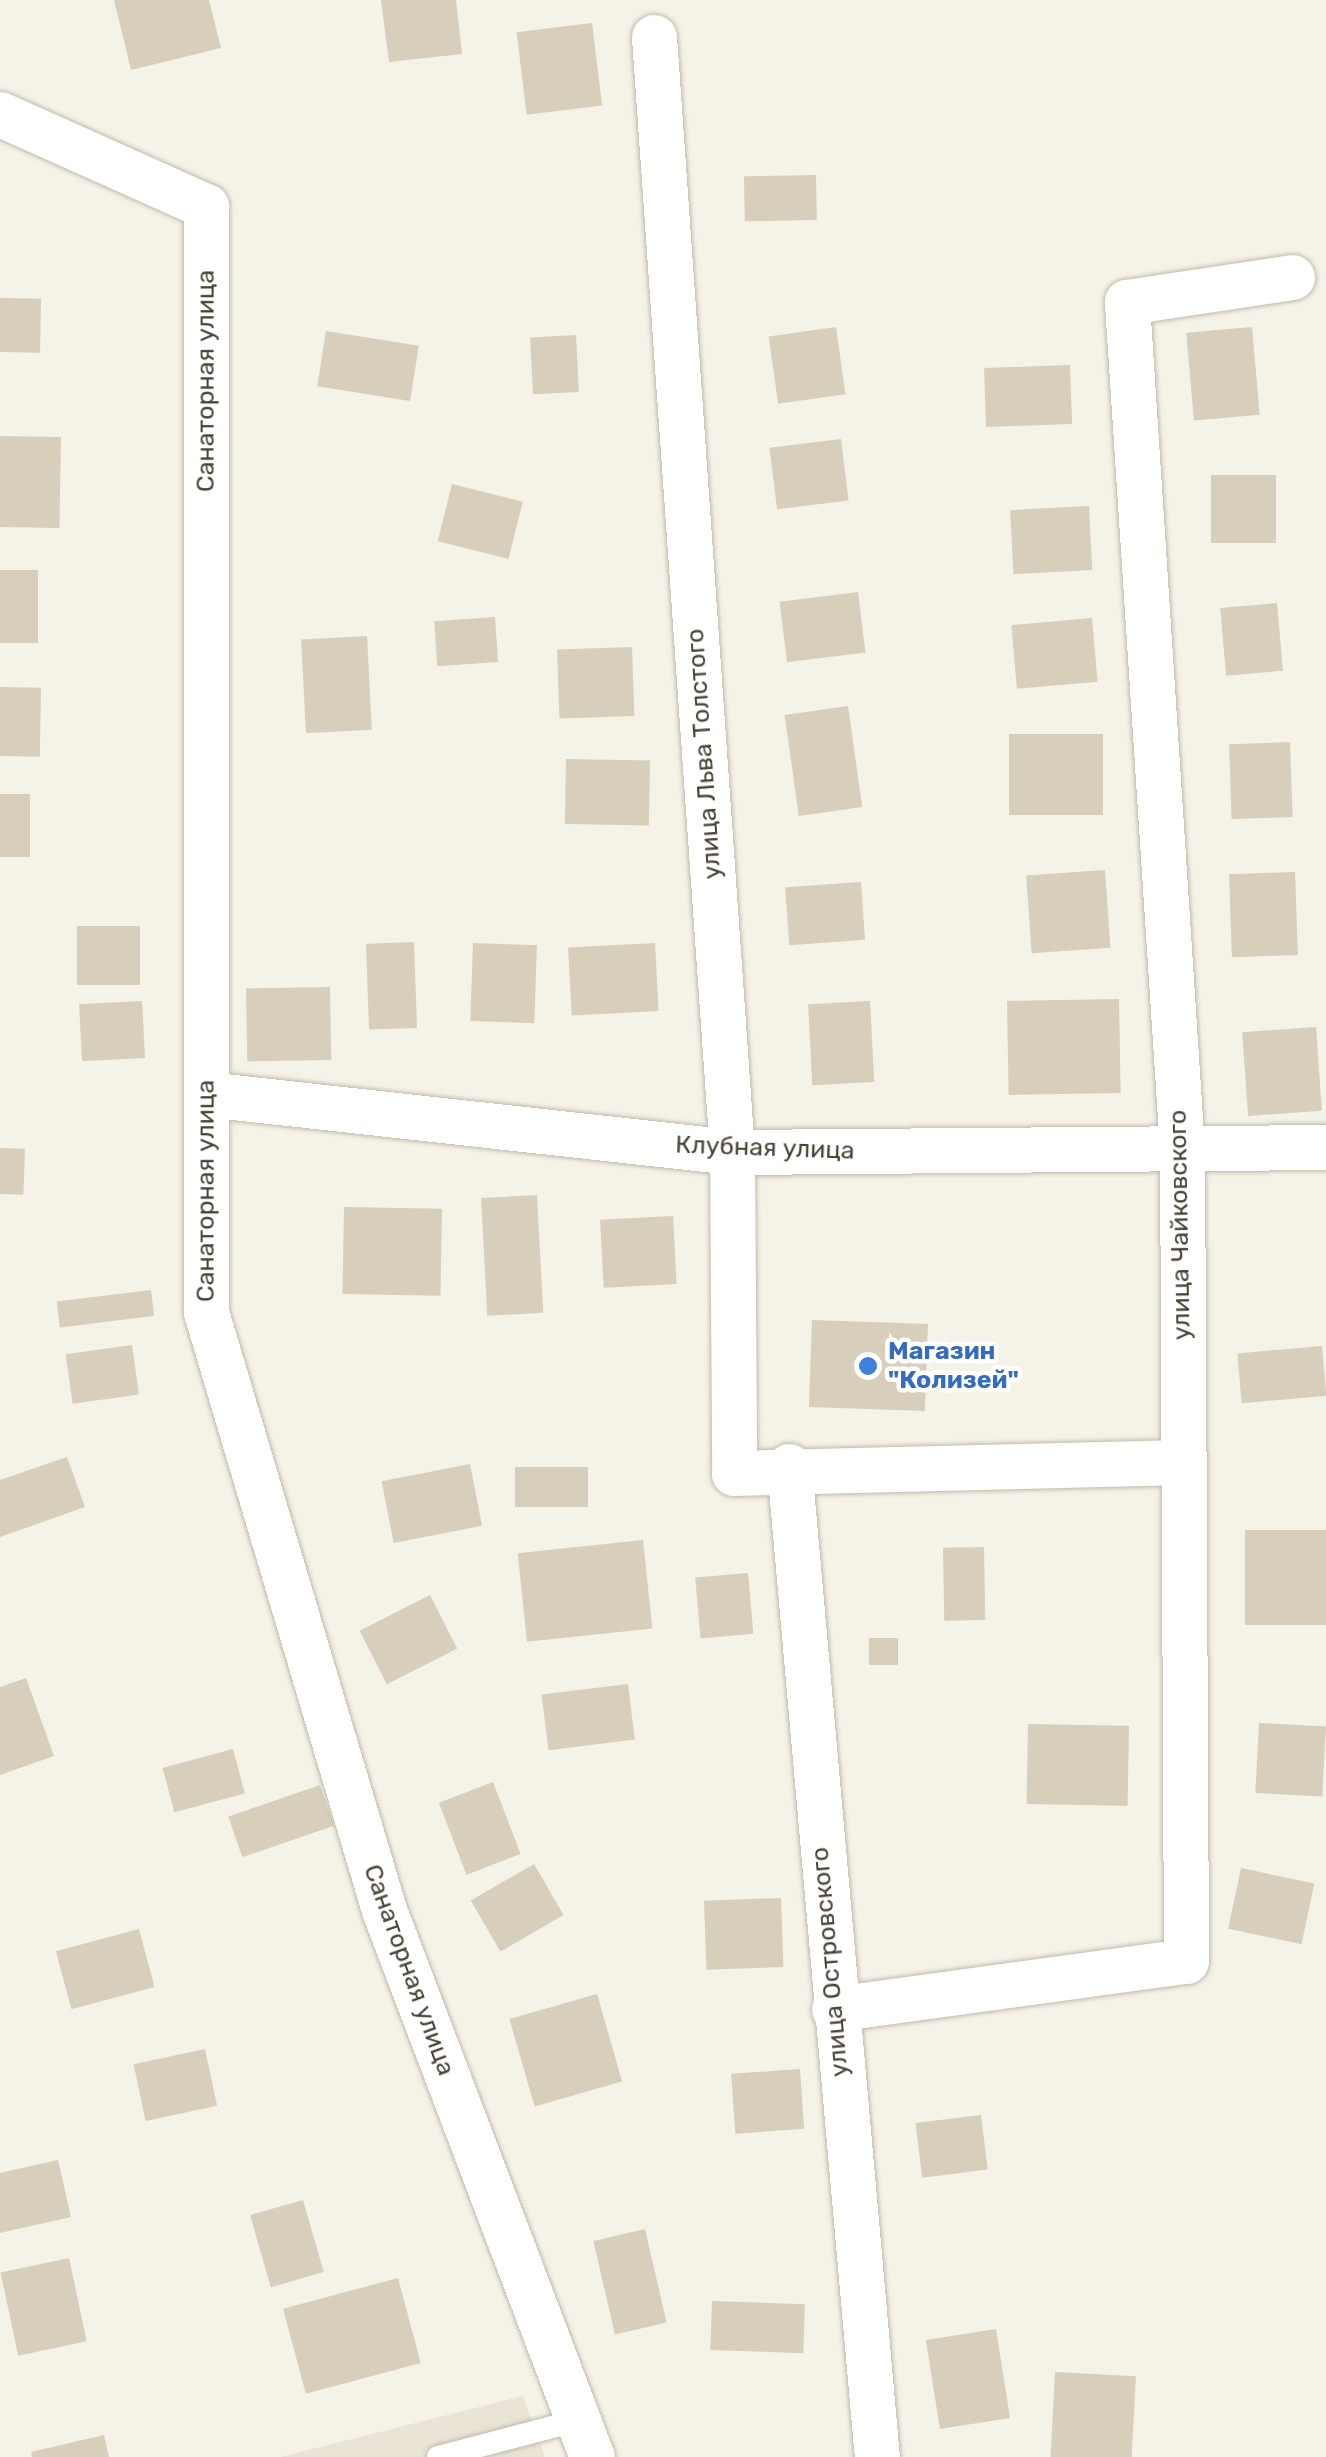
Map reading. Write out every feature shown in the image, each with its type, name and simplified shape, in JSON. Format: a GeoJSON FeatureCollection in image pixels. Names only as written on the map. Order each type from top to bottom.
{"type":"FeatureCollection","features":[{"type":"Feature","properties":{"kind":"street","name":"улица Льва Толстого"},"geometry":{"type":"LineString","coordinates":[[654,36],[732,1152],[734,1473],[789,1466]]}},
{"type":"Feature","properties":{"kind":"street","name":"Санаторная улица"},"geometry":{"type":"LineString","coordinates":[[0,114],[206,206],[206,1312],[384,1910],[585,2439]]}},
{"type":"Feature","properties":{"kind":"street","name":"улица Чайковского"},"geometry":{"type":"LineString","coordinates":[[834,2010],[1186,1961],[1182,1149],[1127,302],[1292,277]]}},
{"type":"Feature","properties":{"kind":"street","name":"Клубная улица"},"geometry":{"type":"LineString","coordinates":[[206,1094],[732,1152],[1326,1148]]}},
{"type":"Feature","properties":{"kind":"street"},"geometry":{"type":"LineString","coordinates":[[789,1466],[1183,1462]]}},
{"type":"Feature","properties":{"kind":"street","name":"улица Островского"},"geometry":{"type":"LineString","coordinates":[[789,1466],[834,2010],[877,2457]]}},
{"type":"Feature","properties":{"kind":"lane"},"geometry":{"type":"LineString","coordinates":[[438,2457],[585,2439]]}},
{"type":"Feature","properties":{"kind":"shaded area"},"geometry":{"type":"Polygon","coordinates":[[[523,2396],[545,2457],[280,2457],[523,2396]]]}},
{"type":"Feature","properties":{"kind":"building"},"geometry":{"type":"Polygon","coordinates":[[[114,0],[209,0],[221,48],[131,70],[114,0]]]}},
{"type":"Feature","properties":{"kind":"building"},"geometry":{"type":"Polygon","coordinates":[[[381,0],[456,0],[462,54],[389,62],[381,0]]]}},
{"type":"Feature","properties":{"kind":"building"},"geometry":{"type":"Polygon","coordinates":[[[592,23],[602,105],[527,115],[517,32],[592,23]]]}},
{"type":"Feature","properties":{"kind":"building"},"geometry":{"type":"Polygon","coordinates":[[[816,175],[817,220],[745,221],[744,176],[816,175]]]}},
{"type":"Feature","properties":{"kind":"building"},"geometry":{"type":"Polygon","coordinates":[[[0,298],[41,299],[40,353],[0,352],[0,298]]]}},
{"type":"Feature","properties":{"kind":"building"},"geometry":{"type":"Polygon","coordinates":[[[836,327],[845,394],[778,404],[769,336],[836,327]]]}},
{"type":"Feature","properties":{"kind":"building"},"geometry":{"type":"Polygon","coordinates":[[[1252,327],[1260,415],[1194,420],[1186,333],[1252,327]]]}},
{"type":"Feature","properties":{"kind":"building"},"geometry":{"type":"Polygon","coordinates":[[[326,331],[419,346],[410,401],[317,386],[326,331]]]}},
{"type":"Feature","properties":{"kind":"building"},"geometry":{"type":"Polygon","coordinates":[[[576,335],[579,392],[533,394],[530,337],[576,335]]]}},
{"type":"Feature","properties":{"kind":"building"},"geometry":{"type":"Polygon","coordinates":[[[1070,365],[1072,424],[986,427],[984,368],[1070,365]]]}},
{"type":"Feature","properties":{"kind":"building"},"geometry":{"type":"Polygon","coordinates":[[[0,436],[61,437],[59,528],[0,527],[0,436]]]}},
{"type":"Feature","properties":{"kind":"building"},"geometry":{"type":"Polygon","coordinates":[[[841,439],[849,501],[777,509],[770,448],[841,439]]]}},
{"type":"Feature","properties":{"kind":"building"},"geometry":{"type":"Polygon","coordinates":[[[1211,475],[1276,475],[1276,543],[1211,543],[1211,475]]]}},
{"type":"Feature","properties":{"kind":"building"},"geometry":{"type":"Polygon","coordinates":[[[452,484],[523,502],[509,559],[438,541],[452,484]]]}},
{"type":"Feature","properties":{"kind":"building"},"geometry":{"type":"Polygon","coordinates":[[[1089,506],[1092,570],[1013,574],[1010,510],[1089,506]]]}},
{"type":"Feature","properties":{"kind":"building"},"geometry":{"type":"Polygon","coordinates":[[[0,570],[38,570],[38,643],[0,643],[0,570]]]}},
{"type":"Feature","properties":{"kind":"building"},"geometry":{"type":"Polygon","coordinates":[[[858,592],[865,653],[787,662],[780,602],[858,592]]]}},
{"type":"Feature","properties":{"kind":"building"},"geometry":{"type":"Polygon","coordinates":[[[1277,603],[1283,671],[1226,676],[1220,608],[1277,603]]]}},
{"type":"Feature","properties":{"kind":"building"},"geometry":{"type":"Polygon","coordinates":[[[495,617],[498,662],[437,666],[434,621],[495,617]]]}},
{"type":"Feature","properties":{"kind":"building"},"geometry":{"type":"Polygon","coordinates":[[[1092,618],[1098,682],[1017,689],[1011,625],[1092,618]]]}},
{"type":"Feature","properties":{"kind":"building"},"geometry":{"type":"Polygon","coordinates":[[[367,636],[372,730],[306,733],[301,639],[367,636]]]}},
{"type":"Feature","properties":{"kind":"building"},"geometry":{"type":"Polygon","coordinates":[[[632,647],[634,716],[559,719],[557,650],[632,647]]]}},
{"type":"Feature","properties":{"kind":"building"},"geometry":{"type":"Polygon","coordinates":[[[0,687],[41,688],[40,757],[0,756],[0,687]]]}},
{"type":"Feature","properties":{"kind":"building"},"geometry":{"type":"Polygon","coordinates":[[[848,706],[862,807],[799,816],[785,715],[848,706]]]}},
{"type":"Feature","properties":{"kind":"building"},"geometry":{"type":"Polygon","coordinates":[[[1009,734],[1103,734],[1103,815],[1009,815],[1009,734]]]}},
{"type":"Feature","properties":{"kind":"building"},"geometry":{"type":"Polygon","coordinates":[[[1290,742],[1293,817],[1232,819],[1229,744],[1290,742]]]}},
{"type":"Feature","properties":{"kind":"building"},"geometry":{"type":"Polygon","coordinates":[[[566,759],[650,760],[649,825],[565,824],[566,759]]]}},
{"type":"Feature","properties":{"kind":"building"},"geometry":{"type":"Polygon","coordinates":[[[0,794],[30,794],[30,857],[0,857],[0,794]]]}},
{"type":"Feature","properties":{"kind":"building"},"geometry":{"type":"Polygon","coordinates":[[[1105,870],[1110,948],[1032,953],[1026,876],[1105,870]]]}},
{"type":"Feature","properties":{"kind":"building"},"geometry":{"type":"Polygon","coordinates":[[[1295,872],[1298,955],[1232,957],[1229,874],[1295,872]]]}},
{"type":"Feature","properties":{"kind":"building"},"geometry":{"type":"Polygon","coordinates":[[[861,882],[865,940],[789,945],[785,887],[861,882]]]}},
{"type":"Feature","properties":{"kind":"building"},"geometry":{"type":"Polygon","coordinates":[[[77,926],[140,926],[140,985],[77,985],[77,926]]]}},
{"type":"Feature","properties":{"kind":"building"},"geometry":{"type":"Polygon","coordinates":[[[414,942],[417,1028],[369,1030],[366,944],[414,942]]]}},
{"type":"Feature","properties":{"kind":"building"},"geometry":{"type":"Polygon","coordinates":[[[473,943],[537,945],[534,1023],[470,1021],[473,943]]]}},
{"type":"Feature","properties":{"kind":"building"},"geometry":{"type":"Polygon","coordinates":[[[655,943],[659,1011],[572,1015],[568,948],[655,943]]]}},
{"type":"Feature","properties":{"kind":"building"},"geometry":{"type":"Polygon","coordinates":[[[330,987],[331,1060],[247,1061],[246,988],[330,987]]]}},
{"type":"Feature","properties":{"kind":"building"},"geometry":{"type":"Polygon","coordinates":[[[1119,999],[1121,1093],[1009,1095],[1007,1001],[1119,999]]]}},
{"type":"Feature","properties":{"kind":"building"},"geometry":{"type":"Polygon","coordinates":[[[142,1001],[145,1058],[82,1061],[79,1004],[142,1001]]]}},
{"type":"Feature","properties":{"kind":"building"},"geometry":{"type":"Polygon","coordinates":[[[870,1001],[874,1082],[812,1085],[808,1004],[870,1001]]]}},
{"type":"Feature","properties":{"kind":"building"},"geometry":{"type":"Polygon","coordinates":[[[1316,1027],[1322,1111],[1248,1116],[1242,1032],[1316,1027]]]}},
{"type":"Feature","properties":{"kind":"building"},"geometry":{"type":"Polygon","coordinates":[[[0,1148],[25,1149],[23,1195],[0,1194],[0,1148]]]}},
{"type":"Feature","properties":{"kind":"building"},"geometry":{"type":"Polygon","coordinates":[[[537,1195],[543,1313],[487,1316],[481,1198],[537,1195]]]}},
{"type":"Feature","properties":{"kind":"building"},"geometry":{"type":"Polygon","coordinates":[[[344,1207],[442,1209],[440,1296],[342,1294],[344,1207]]]}},
{"type":"Feature","properties":{"kind":"building"},"geometry":{"type":"Polygon","coordinates":[[[673,1216],[677,1284],[604,1288],[600,1220],[673,1216]]]}},
{"type":"Feature","properties":{"kind":"building"},"geometry":{"type":"Polygon","coordinates":[[[151,1290],[154,1316],[60,1327],[57,1302],[151,1290]]]}},
{"type":"Feature","properties":{"kind":"building","name":"Магазин \"Колизей\""},"geometry":{"type":"Polygon","coordinates":[[[812,1320],[928,1324],[925,1411],[809,1407],[812,1320]]]}},
{"type":"Feature","properties":{"kind":"building"},"geometry":{"type":"Polygon","coordinates":[[[132,1345],[139,1395],[73,1404],[66,1354],[132,1345]]]}},
{"type":"Feature","properties":{"kind":"building"},"geometry":{"type":"Polygon","coordinates":[[[1322,1346],[1326,1396],[1242,1403],[1237,1353],[1322,1346]]]}},
{"type":"Feature","properties":{"kind":"building"},"geometry":{"type":"Polygon","coordinates":[[[67,1457],[85,1507],[0,1537],[0,1480],[67,1457]]]}},
{"type":"Feature","properties":{"kind":"building"},"geometry":{"type":"Polygon","coordinates":[[[470,1464],[482,1526],[394,1543],[382,1481],[470,1464]]]}},
{"type":"Feature","properties":{"kind":"building"},"geometry":{"type":"Polygon","coordinates":[[[515,1467],[588,1467],[588,1507],[515,1507],[515,1467]]]}},
{"type":"Feature","properties":{"kind":"building"},"geometry":{"type":"Polygon","coordinates":[[[1245,1530],[1326,1530],[1326,1625],[1245,1625],[1245,1530]]]}},
{"type":"Feature","properties":{"kind":"building"},"geometry":{"type":"Polygon","coordinates":[[[643,1540],[652,1629],[527,1642],[518,1553],[643,1540]]]}},
{"type":"Feature","properties":{"kind":"building"},"geometry":{"type":"Polygon","coordinates":[[[984,1547],[985,1620],[944,1621],[943,1548],[984,1547]]]}},
{"type":"Feature","properties":{"kind":"building"},"geometry":{"type":"Polygon","coordinates":[[[748,1573],[753,1634],[701,1638],[695,1578],[748,1573]]]}},
{"type":"Feature","properties":{"kind":"building"},"geometry":{"type":"Polygon","coordinates":[[[430,1595],[457,1648],[387,1684],[360,1631],[430,1595]]]}},
{"type":"Feature","properties":{"kind":"building"},"geometry":{"type":"Polygon","coordinates":[[[869,1638],[898,1638],[898,1665],[869,1665],[869,1638]]]}},
{"type":"Feature","properties":{"kind":"building"},"geometry":{"type":"Polygon","coordinates":[[[26,1678],[54,1756],[0,1775],[0,1687],[26,1678]]]}},
{"type":"Feature","properties":{"kind":"building"},"geometry":{"type":"Polygon","coordinates":[[[628,1684],[635,1740],[548,1750],[542,1695],[628,1684]]]}},
{"type":"Feature","properties":{"kind":"building"},"geometry":{"type":"Polygon","coordinates":[[[1259,1723],[1326,1727],[1322,1796],[1255,1793],[1259,1723]]]}},
{"type":"Feature","properties":{"kind":"building"},"geometry":{"type":"Polygon","coordinates":[[[1028,1724],[1129,1726],[1128,1806],[1027,1804],[1028,1724]]]}},
{"type":"Feature","properties":{"kind":"building"},"geometry":{"type":"Polygon","coordinates":[[[233,1749],[245,1793],[174,1812],[162,1768],[233,1749]]]}},
{"type":"Feature","properties":{"kind":"building"},"geometry":{"type":"Polygon","coordinates":[[[493,1782],[521,1854],[466,1875],[439,1803],[493,1782]]]}},
{"type":"Feature","properties":{"kind":"building"},"geometry":{"type":"Polygon","coordinates":[[[320,1785],[334,1826],[242,1857],[228,1817],[320,1785]]]}},
{"type":"Feature","properties":{"kind":"building"},"geometry":{"type":"Polygon","coordinates":[[[534,1864],[564,1915],[500,1952],[471,1900],[534,1864]]]}},
{"type":"Feature","properties":{"kind":"building"},"geometry":{"type":"Polygon","coordinates":[[[1241,1868],[1314,1884],[1301,1944],[1228,1929],[1241,1868]]]}},
{"type":"Feature","properties":{"kind":"building"},"geometry":{"type":"Polygon","coordinates":[[[781,1898],[783,1967],[706,1970],[704,1901],[781,1898]]]}},
{"type":"Feature","properties":{"kind":"building"},"geometry":{"type":"Polygon","coordinates":[[[139,1929],[155,1987],[71,2009],[56,1951],[139,1929]]]}},
{"type":"Feature","properties":{"kind":"building"},"geometry":{"type":"Polygon","coordinates":[[[597,1994],[622,2081],[535,2107],[510,2019],[597,1994]]]}},
{"type":"Feature","properties":{"kind":"building"},"geometry":{"type":"Polygon","coordinates":[[[205,2049],[217,2106],[146,2121],[134,2064],[205,2049]]]}},
{"type":"Feature","properties":{"kind":"building"},"geometry":{"type":"Polygon","coordinates":[[[800,2069],[804,2129],[735,2134],[731,2074],[800,2069]]]}},
{"type":"Feature","properties":{"kind":"building"},"geometry":{"type":"Polygon","coordinates":[[[981,2115],[988,2170],[922,2178],[915,2123],[981,2115]]]}},
{"type":"Feature","properties":{"kind":"building"},"geometry":{"type":"Polygon","coordinates":[[[58,2160],[71,2217],[0,2233],[0,2173],[58,2160]]]}},
{"type":"Feature","properties":{"kind":"building"},"geometry":{"type":"Polygon","coordinates":[[[303,2200],[324,2272],[271,2287],[250,2215],[303,2200]]]}},
{"type":"Feature","properties":{"kind":"building"},"geometry":{"type":"Polygon","coordinates":[[[645,2229],[667,2323],[615,2334],[593,2241],[645,2229]]]}},
{"type":"Feature","properties":{"kind":"building"},"geometry":{"type":"Polygon","coordinates":[[[69,2258],[87,2341],[18,2356],[1,2273],[69,2258]]]}},
{"type":"Feature","properties":{"kind":"building"},"geometry":{"type":"Polygon","coordinates":[[[398,2278],[421,2363],[306,2394],[283,2309],[398,2278]]]}},
{"type":"Feature","properties":{"kind":"building"},"geometry":{"type":"Polygon","coordinates":[[[712,2301],[805,2304],[803,2353],[710,2350],[712,2301]]]}},
{"type":"Feature","properties":{"kind":"building"},"geometry":{"type":"Polygon","coordinates":[[[996,2329],[1010,2418],[940,2429],[926,2340],[996,2329]]]}},
{"type":"Feature","properties":{"kind":"building"},"geometry":{"type":"Polygon","coordinates":[[[1055,2372],[1136,2376],[1132,2457],[1051,2457],[1055,2372]]]}},
{"type":"Feature","properties":{"kind":"building"},"geometry":{"type":"Polygon","coordinates":[[[104,2435],[109,2457],[32,2457],[31,2452],[104,2435]]]}},
{"type":"Feature","properties":{"kind":"place","name":"Магазин \"Колизей\""},"geometry":{"type":"Point","coordinates":[868,1366]}}]}
